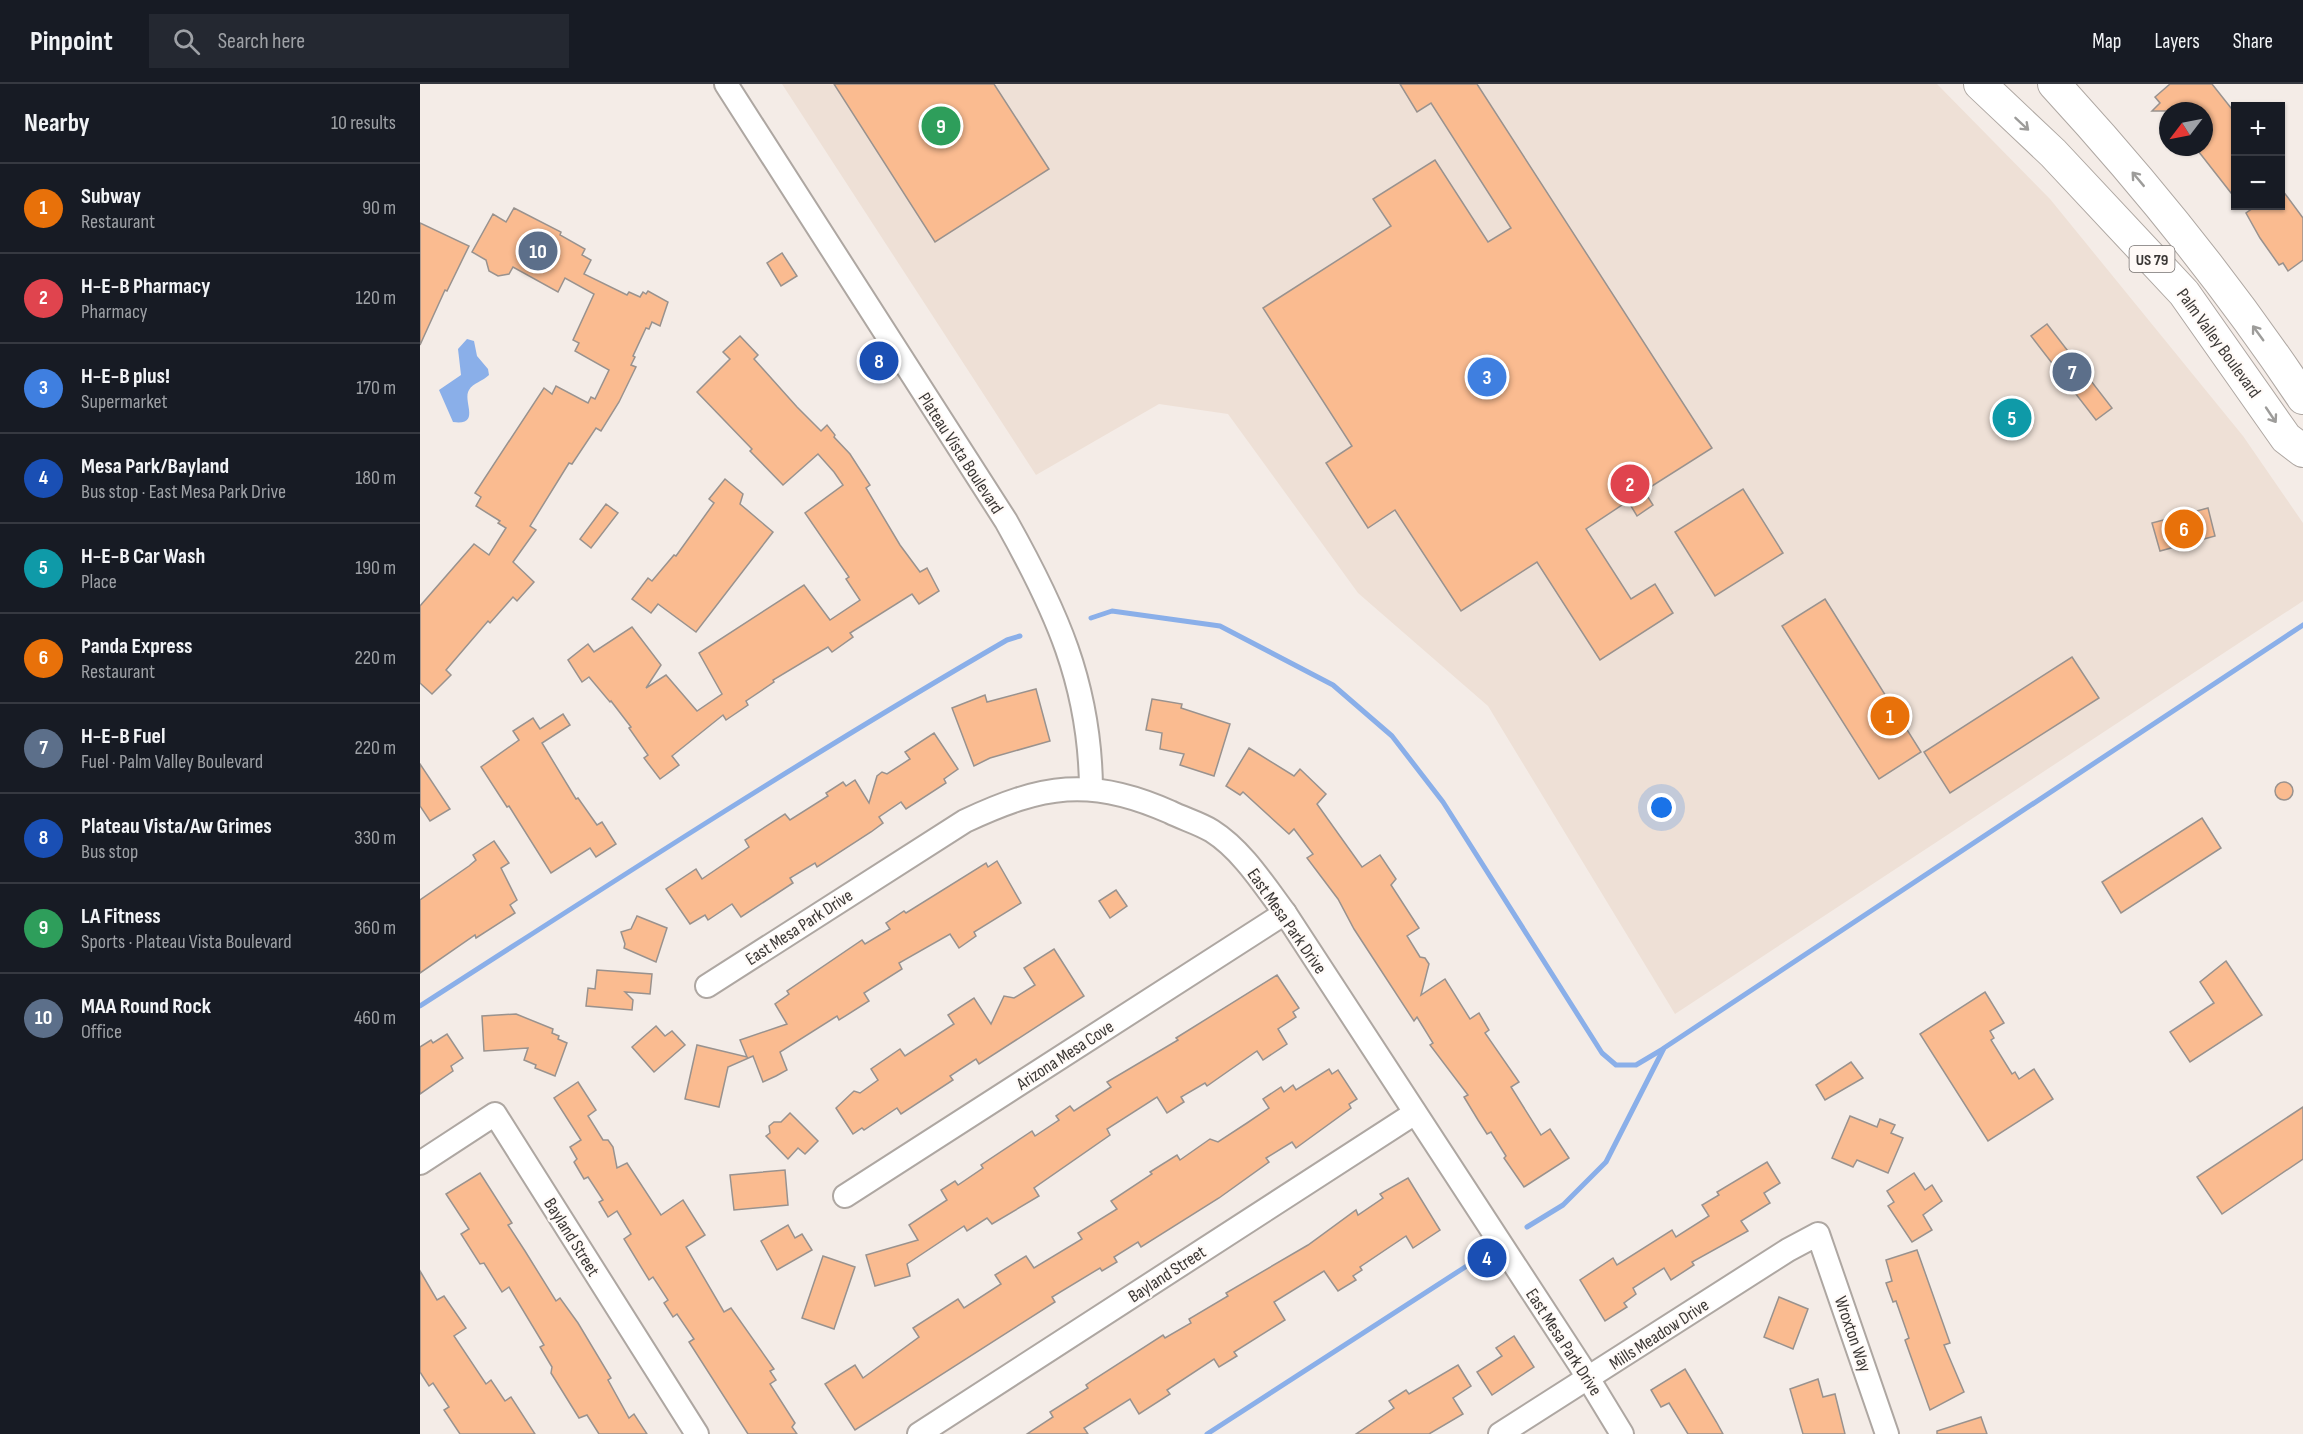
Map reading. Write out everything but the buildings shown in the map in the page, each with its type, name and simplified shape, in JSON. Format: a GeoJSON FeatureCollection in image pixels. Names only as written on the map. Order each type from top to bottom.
{"type":"FeatureCollection","features":[{"type":"Feature","properties":{"kind":"highway","name":"Palm Valley Boulevard"},"geometry":{"type":"LineString","coordinates":[[1980,84],[2054,153],[2184,293],[2286,438],[2303,451]]}},
{"type":"Feature","properties":{"kind":"highway","name":"Palm Valley Boulevard"},"geometry":{"type":"LineString","coordinates":[[2054,84],[2106,141],[2204,259],[2303,398]]}},
{"type":"Feature","properties":{"kind":"street","name":"Plateau Vista Boulevard"},"geometry":{"type":"LineString","coordinates":[[726,84],[1006,521],[1035,573],[1061,630],[1081,689],[1090,742],[1091,788]]}},
{"type":"Feature","properties":{"kind":"street","name":"East Mesa Park Drive"},"geometry":{"type":"LineString","coordinates":[[707,986],[964,821],[1004,803],[1053,790],[1091,788],[1123,795],[1159,807],[1213,831],[1260,880],[1285,913],[1589,1379],[1622,1434]]}},
{"type":"Feature","properties":{"kind":"street","name":"Arizona Mesa Cove"},"geometry":{"type":"LineString","coordinates":[[845,1196],[1285,913]]}},
{"type":"Feature","properties":{"kind":"street","name":"Bayland Street"},"geometry":{"type":"LineString","coordinates":[[919,1434],[1415,1113]]}},
{"type":"Feature","properties":{"kind":"street","name":"Bayland Street"},"geometry":{"type":"LineString","coordinates":[[420,1163],[495,1114],[697,1434]]}},
{"type":"Feature","properties":{"kind":"street","name":"Mills Meadow Drive"},"geometry":{"type":"LineString","coordinates":[[1500,1434],[1788,1250],[1818,1234]]}},
{"type":"Feature","properties":{"kind":"street","name":"Wroxton Way"},"geometry":{"type":"LineString","coordinates":[[1818,1234],[1887,1434]]}},
{"type":"Feature","properties":{"kind":"shaded area"},"geometry":{"type":"Polygon","coordinates":[[[782,84],[1937,84],[2050,199],[2243,436],[2303,523],[2303,601],[1675,1014],[1488,706],[1358,593],[1228,414],[1159,404],[1036,475],[782,84]]]}},
{"type":"Feature","properties":{"kind":"water"},"geometry":{"type":"Polygon","coordinates":[[[467,339],[474,341],[477,356],[488,369],[489,375],[469,390],[467,420],[453,422],[439,390],[461,375],[458,349],[467,339]]]}},
{"type":"Feature","properties":{"kind":"waterway"},"geometry":{"type":"LineString","coordinates":[[1091,618],[1112,611],[1220,626],[1333,685],[1392,736],[1443,802],[1602,1053],[1616,1065],[1636,1065],[1663,1049]]}},
{"type":"Feature","properties":{"kind":"waterway"},"geometry":{"type":"LineString","coordinates":[[1527,1227],[1563,1205],[1606,1162],[1664,1048],[2303,625]]}},
{"type":"Feature","properties":{"kind":"waterway"},"geometry":{"type":"LineString","coordinates":[[420,1006],[785,774],[932,684],[1007,640],[1020,636]]}},
{"type":"Feature","properties":{"kind":"waterway"},"geometry":{"type":"LineString","coordinates":[[1207,1434],[1476,1260]]}},
{"type":"Feature","properties":{"kind":"place","name":"LA Fitness"},"geometry":{"type":"Point","coordinates":[941,126]}},
{"type":"Feature","properties":{"kind":"place","name":"MAA Round Rock"},"geometry":{"type":"Point","coordinates":[538,251]}},
{"type":"Feature","properties":{"kind":"place","name":"Plateau Vista/Aw Grimes"},"geometry":{"type":"Point","coordinates":[879,361]}},
{"type":"Feature","properties":{"kind":"place","name":"H-E-B Fuel"},"geometry":{"type":"Point","coordinates":[2072,372]}},
{"type":"Feature","properties":{"kind":"place","name":"H-E-B plus!"},"geometry":{"type":"Point","coordinates":[1487,377]}},
{"type":"Feature","properties":{"kind":"place","name":"H-E-B Car Wash"},"geometry":{"type":"Point","coordinates":[2012,418]}},
{"type":"Feature","properties":{"kind":"place","name":"H-E-B Pharmacy"},"geometry":{"type":"Point","coordinates":[1630,484]}},
{"type":"Feature","properties":{"kind":"place","name":"Panda Express"},"geometry":{"type":"Point","coordinates":[2184,529]}},
{"type":"Feature","properties":{"kind":"place","name":"Subway"},"geometry":{"type":"Point","coordinates":[1890,716]}},
{"type":"Feature","properties":{"kind":"place","name":"Mesa Park/Bayland"},"geometry":{"type":"Point","coordinates":[1487,1258]}}]}
